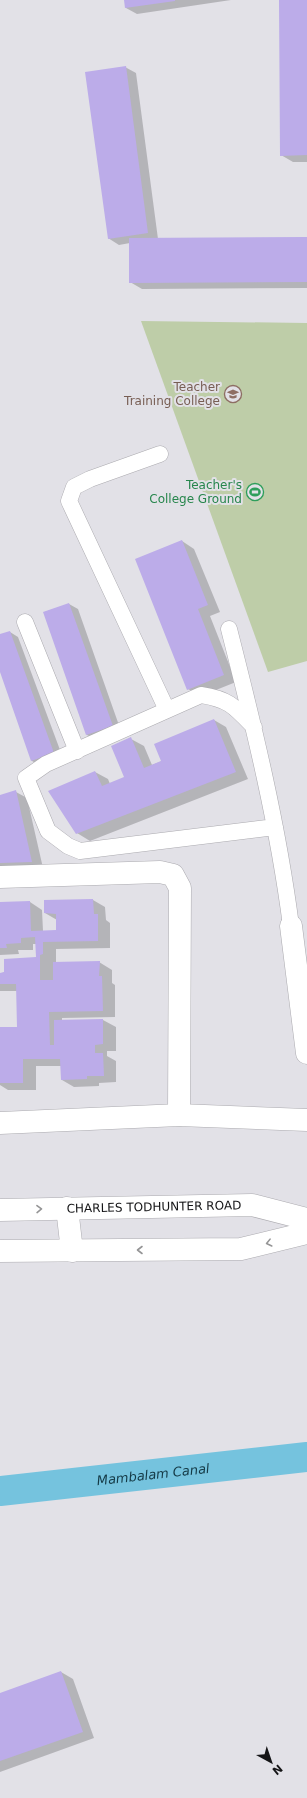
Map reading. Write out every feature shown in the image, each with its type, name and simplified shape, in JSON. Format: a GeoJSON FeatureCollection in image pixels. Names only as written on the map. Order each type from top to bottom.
{"type":"FeatureCollection","features":[{"type":"Feature","properties":{"kind":"street"},"geometry":{"type":"LineString","coordinates":[[0,877],[160,872],[173,874],[180,888],[179,1115]]}},
{"type":"Feature","properties":{"kind":"street"},"geometry":{"type":"LineString","coordinates":[[291,926],[307,1053]]}},
{"type":"Feature","properties":{"kind":"street"},"geometry":{"type":"LineString","coordinates":[[0,1123],[179,1115],[307,1120]]}},
{"type":"Feature","properties":{"kind":"street","name":"CHARLES TODHUNTER ROAD"},"geometry":{"type":"LineString","coordinates":[[0,1210],[252,1205],[307,1219]]}},
{"type":"Feature","properties":{"kind":"street"},"geometry":{"type":"LineString","coordinates":[[67,1208],[72,1251]]}},
{"type":"Feature","properties":{"kind":"street"},"geometry":{"type":"LineString","coordinates":[[0,1251],[241,1250],[307,1233]]}},
{"type":"Feature","properties":{"kind":"lane"},"geometry":{"type":"LineString","coordinates":[[160,454],[90,479],[74,487],[68,501],[168,710]]}},
{"type":"Feature","properties":{"kind":"lane"},"geometry":{"type":"LineString","coordinates":[[26,622],[77,751]]}},
{"type":"Feature","properties":{"kind":"lane"},"geometry":{"type":"LineString","coordinates":[[229,629],[254,727],[276,827],[291,926]]}},
{"type":"Feature","properties":{"kind":"lane"},"geometry":{"type":"LineString","coordinates":[[254,727],[234,706],[218,697],[201,695],[46,764],[26,778],[48,831],[68,846],[80,851],[276,827]]}},
{"type":"Feature","properties":{"kind":"green space","name":"Teacher's College Ground"},"geometry":{"type":"Polygon","coordinates":[[[141,321],[307,323],[307,661],[268,672],[141,321]]]}},
{"type":"Feature","properties":{"kind":"building"},"geometry":{"type":"Polygon","coordinates":[[[124,0],[175,0],[175,1],[125,8],[124,0]]]}},
{"type":"Feature","properties":{"kind":"building"},"geometry":{"type":"Polygon","coordinates":[[[279,0],[307,0],[307,155],[280,156],[279,0]]]}},
{"type":"Feature","properties":{"kind":"building"},"geometry":{"type":"Polygon","coordinates":[[[126,66],[148,233],[108,239],[85,72],[126,66]]]}},
{"type":"Feature","properties":{"kind":"building"},"geometry":{"type":"Polygon","coordinates":[[[307,237],[307,282],[129,283],[129,238],[307,237]]]}},
{"type":"Feature","properties":{"kind":"building"},"geometry":{"type":"Polygon","coordinates":[[[182,540],[208,605],[198,609],[224,675],[187,690],[135,559],[182,540]]]}},
{"type":"Feature","properties":{"kind":"building"},"geometry":{"type":"Polygon","coordinates":[[[69,603],[113,726],[86,735],[43,612],[69,603]]]}},
{"type":"Feature","properties":{"kind":"building"},"geometry":{"type":"Polygon","coordinates":[[[10,631],[54,753],[31,761],[0,672],[0,634],[10,631]]]}},
{"type":"Feature","properties":{"kind":"building"},"geometry":{"type":"Polygon","coordinates":[[[214,719],[236,772],[76,834],[48,791],[95,771],[102,786],[124,777],[111,746],[131,737],[144,768],[161,761],[154,744],[214,719]]]}},
{"type":"Feature","properties":{"kind":"building"},"geometry":{"type":"Polygon","coordinates":[[[16,790],[32,862],[0,863],[0,795],[16,790]]]}},
{"type":"Feature","properties":{"kind":"building"},"geometry":{"type":"Polygon","coordinates":[[[93,899],[94,914],[98,914],[98,941],[43,942],[43,954],[40,955],[40,980],[53,980],[53,962],[100,961],[99,976],[102,976],[103,1011],[49,1012],[50,1045],[54,1045],[54,1020],[103,1019],[103,1044],[95,1045],[95,1053],[103,1053],[104,1076],[87,1076],[87,1079],[61,1080],[60,1059],[23,1059],[23,1083],[0,1083],[0,1027],[17,1027],[16,984],[0,984],[0,973],[4,972],[4,959],[36,957],[35,937],[21,938],[21,943],[6,944],[7,948],[0,948],[0,902],[30,901],[31,931],[56,930],[56,914],[44,913],[44,900],[93,899]]]}},
{"type":"Feature","properties":{"kind":"building"},"geometry":{"type":"Polygon","coordinates":[[[61,1671],[83,1732],[0,1761],[0,1693],[61,1671]]]}},
{"type":"Feature","properties":{"kind":"waterway","name":"Mambalam Canal"},"geometry":{"type":"LineString","coordinates":[[0,1491],[307,1457]]}},
{"type":"Feature","properties":{"kind":"place","name":"Teacher Training College"},"geometry":{"type":"Point","coordinates":[233,394]}},
{"type":"Feature","properties":{"kind":"place","name":"Teacher's College Ground"},"geometry":{"type":"Point","coordinates":[255,492]}}]}
